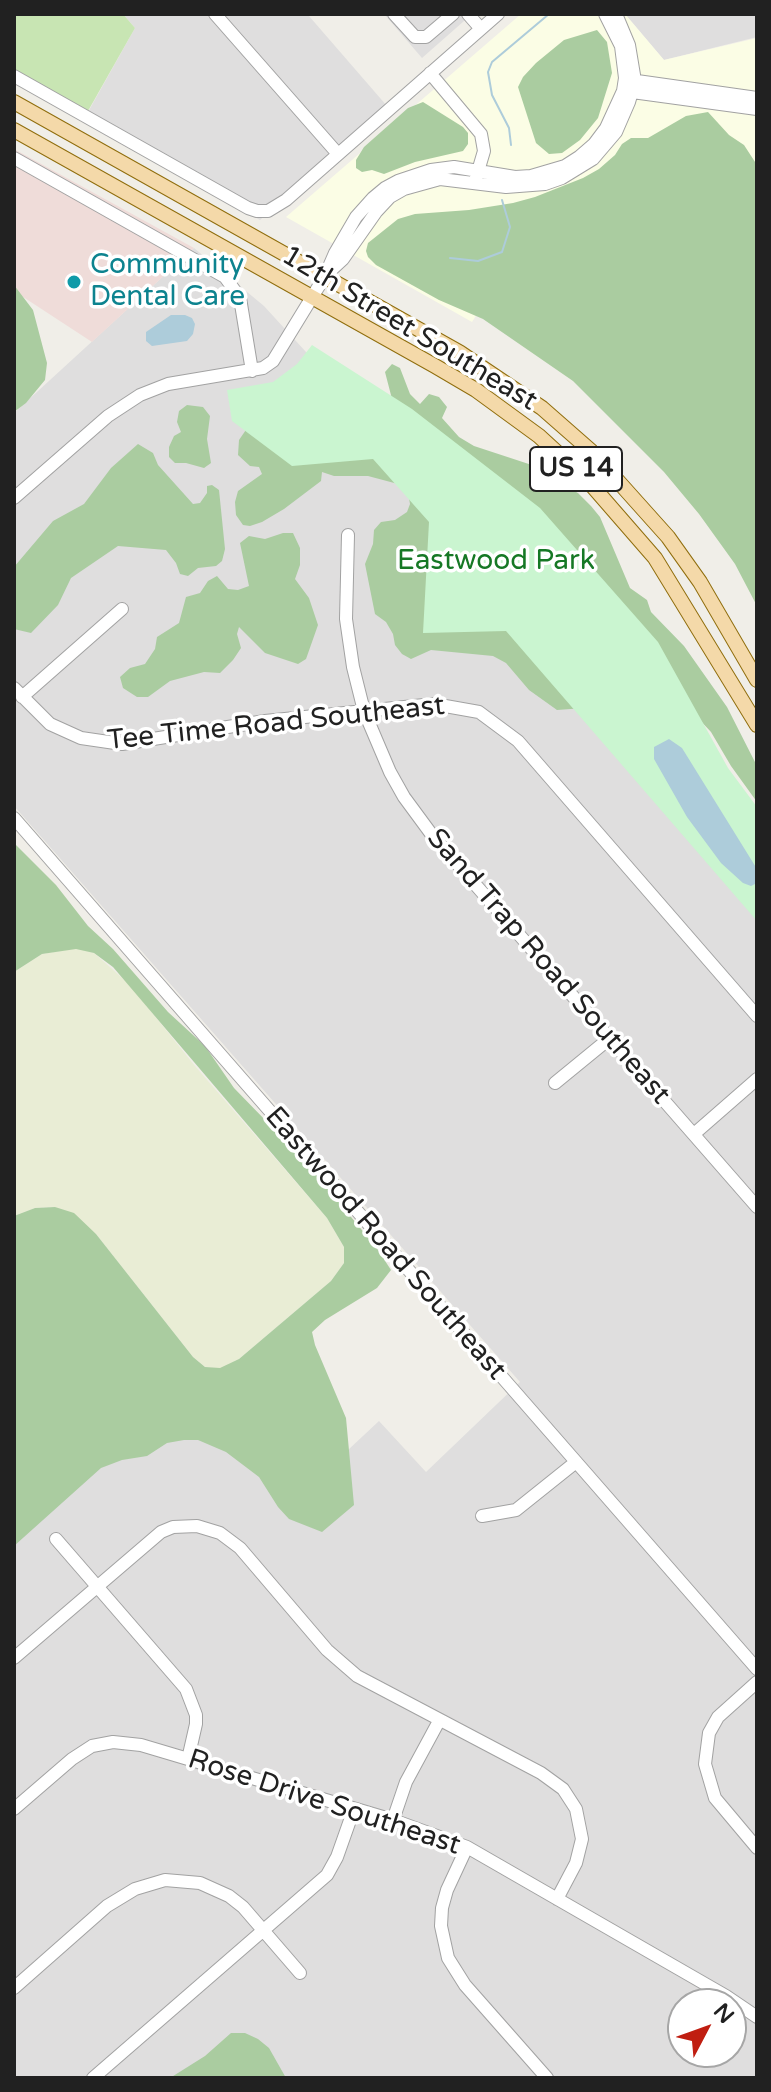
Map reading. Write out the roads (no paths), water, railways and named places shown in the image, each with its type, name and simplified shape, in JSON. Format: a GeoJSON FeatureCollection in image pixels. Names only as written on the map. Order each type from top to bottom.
{"type":"FeatureCollection","features":[{"type":"Feature","properties":{"kind":"main road","name":"12th Street Southeast"},"geometry":{"type":"LineString","coordinates":[[14,102],[325,276],[505,381],[542,408],[591,451],[652,516],[684,559],[757,680]]}},
{"type":"Feature","properties":{"kind":"main road","name":"12th Street Southeast"},"geometry":{"type":"LineString","coordinates":[[14,130],[476,390],[539,436],[588,481],[631,528],[675,587],[757,725]]}},
{"type":"Feature","properties":{"kind":"street"},"geometry":{"type":"LineString","coordinates":[[215,14],[338,154]]}},
{"type":"Feature","properties":{"kind":"street"},"geometry":{"type":"LineString","coordinates":[[394,14],[415,37],[426,37],[453,14]]}},
{"type":"Feature","properties":{"kind":"street"},"geometry":{"type":"LineString","coordinates":[[468,14],[481,29]]}},
{"type":"Feature","properties":{"kind":"street"},"geometry":{"type":"LineString","coordinates":[[14,76],[248,208],[268,211],[286,200],[498,14]]}},
{"type":"Feature","properties":{"kind":"street"},"geometry":{"type":"LineString","coordinates":[[605,14],[621,46],[629,86]]}},
{"type":"Feature","properties":{"kind":"street"},"geometry":{"type":"LineString","coordinates":[[14,498],[108,416],[140,395],[168,384],[252,371],[273,361],[325,276],[343,259],[363,227],[390,197],[404,189],[440,179],[476,177],[506,187],[545,184],[593,159],[616,132],[629,86],[629,45],[616,14]]}},
{"type":"Feature","properties":{"kind":"street"},"geometry":{"type":"LineString","coordinates":[[430,73],[481,134],[484,151],[476,177]]}},
{"type":"Feature","properties":{"kind":"street"},"geometry":{"type":"LineString","coordinates":[[629,86],[757,98]]}},
{"type":"Feature","properties":{"kind":"street"},"geometry":{"type":"LineString","coordinates":[[629,86],[757,109]]}},
{"type":"Feature","properties":{"kind":"street"},"geometry":{"type":"LineString","coordinates":[[14,158],[225,277],[240,298],[252,371]]}},
{"type":"Feature","properties":{"kind":"street","name":"Sand Trap Road Southeast"},"geometry":{"type":"LineString","coordinates":[[348,535],[346,619],[353,667],[364,711],[390,772],[421,821],[757,1207]]}},
{"type":"Feature","properties":{"kind":"street"},"geometry":{"type":"LineString","coordinates":[[18,692],[122,609]]}},
{"type":"Feature","properties":{"kind":"street","name":"Tee Time Road Southeast"},"geometry":{"type":"LineString","coordinates":[[18,692],[39,715],[64,731],[99,743],[122,744],[241,724],[434,704],[479,712],[504,728],[757,1016]]}},
{"type":"Feature","properties":{"kind":"street","name":"Eastwood Road Southeast"},"geometry":{"type":"LineString","coordinates":[[14,818],[757,1669]]}},
{"type":"Feature","properties":{"kind":"street"},"geometry":{"type":"LineString","coordinates":[[555,1083],[610,1038]]}},
{"type":"Feature","properties":{"kind":"street"},"geometry":{"type":"LineString","coordinates":[[694,1134],[757,1079]]}},
{"type":"Feature","properties":{"kind":"street"},"geometry":{"type":"LineString","coordinates":[[482,1516],[516,1510],[576,1462]]}},
{"type":"Feature","properties":{"kind":"street"},"geometry":{"type":"LineString","coordinates":[[14,1658],[161,1532],[187,1526],[209,1528],[231,1539],[340,1663],[357,1676],[541,1773],[553,1780],[571,1799],[581,1828],[581,1845],[576,1863],[557,1899]]}},
{"type":"Feature","properties":{"kind":"street"},"geometry":{"type":"LineString","coordinates":[[56,1539],[186,1689],[196,1715],[195,1734],[188,1759]]}},
{"type":"Feature","properties":{"kind":"street"},"geometry":{"type":"LineString","coordinates":[[757,1682],[718,1717],[709,1733],[705,1764],[715,1798],[757,1848]]}},
{"type":"Feature","properties":{"kind":"street"},"geometry":{"type":"LineString","coordinates":[[393,1820],[406,1782],[439,1721]]}},
{"type":"Feature","properties":{"kind":"street","name":"Rose Drive Southeast"},"geometry":{"type":"LineString","coordinates":[[14,1809],[72,1759],[102,1743],[141,1745],[393,1820],[467,1847],[726,1996],[757,2017]]}},
{"type":"Feature","properties":{"kind":"street"},"geometry":{"type":"LineString","coordinates":[[93,2078],[327,1875],[337,1857],[354,1809]]}},
{"type":"Feature","properties":{"kind":"street"},"geometry":{"type":"LineString","coordinates":[[467,1847],[442,1908],[441,1926],[448,1958],[465,1985],[547,2078]]}},
{"type":"Feature","properties":{"kind":"street"},"geometry":{"type":"LineString","coordinates":[[14,1988],[107,1906],[135,1889],[165,1880],[183,1880],[214,1888],[243,1907],[300,1973]]}},
{"type":"Feature","properties":{"kind":"water"},"geometry":{"type":"Polygon","coordinates":[[[171,315],[192,318],[195,324],[193,334],[187,341],[152,346],[146,341],[146,332],[171,315]]]}},
{"type":"Feature","properties":{"kind":"water"},"geometry":{"type":"Polygon","coordinates":[[[669,739],[682,748],[757,869],[757,883],[751,886],[743,883],[721,863],[687,817],[654,759],[654,747],[669,739]]]}},
{"type":"Feature","properties":{"kind":"waterway"},"geometry":{"type":"LineString","coordinates":[[511,145],[509,128],[492,95],[488,72],[492,62],[549,14]]}},
{"type":"Feature","properties":{"kind":"waterway"},"geometry":{"type":"LineString","coordinates":[[450,258],[478,261],[502,252],[510,227],[502,200]]}},
{"type":"Feature","properties":{"kind":"place","name":"Community Dental Care"},"geometry":{"type":"Point","coordinates":[74,282]}},
{"type":"Feature","properties":{"kind":"park label","name":"Eastwood Park"},"geometry":{"type":"Point","coordinates":[496,562]}}]}
